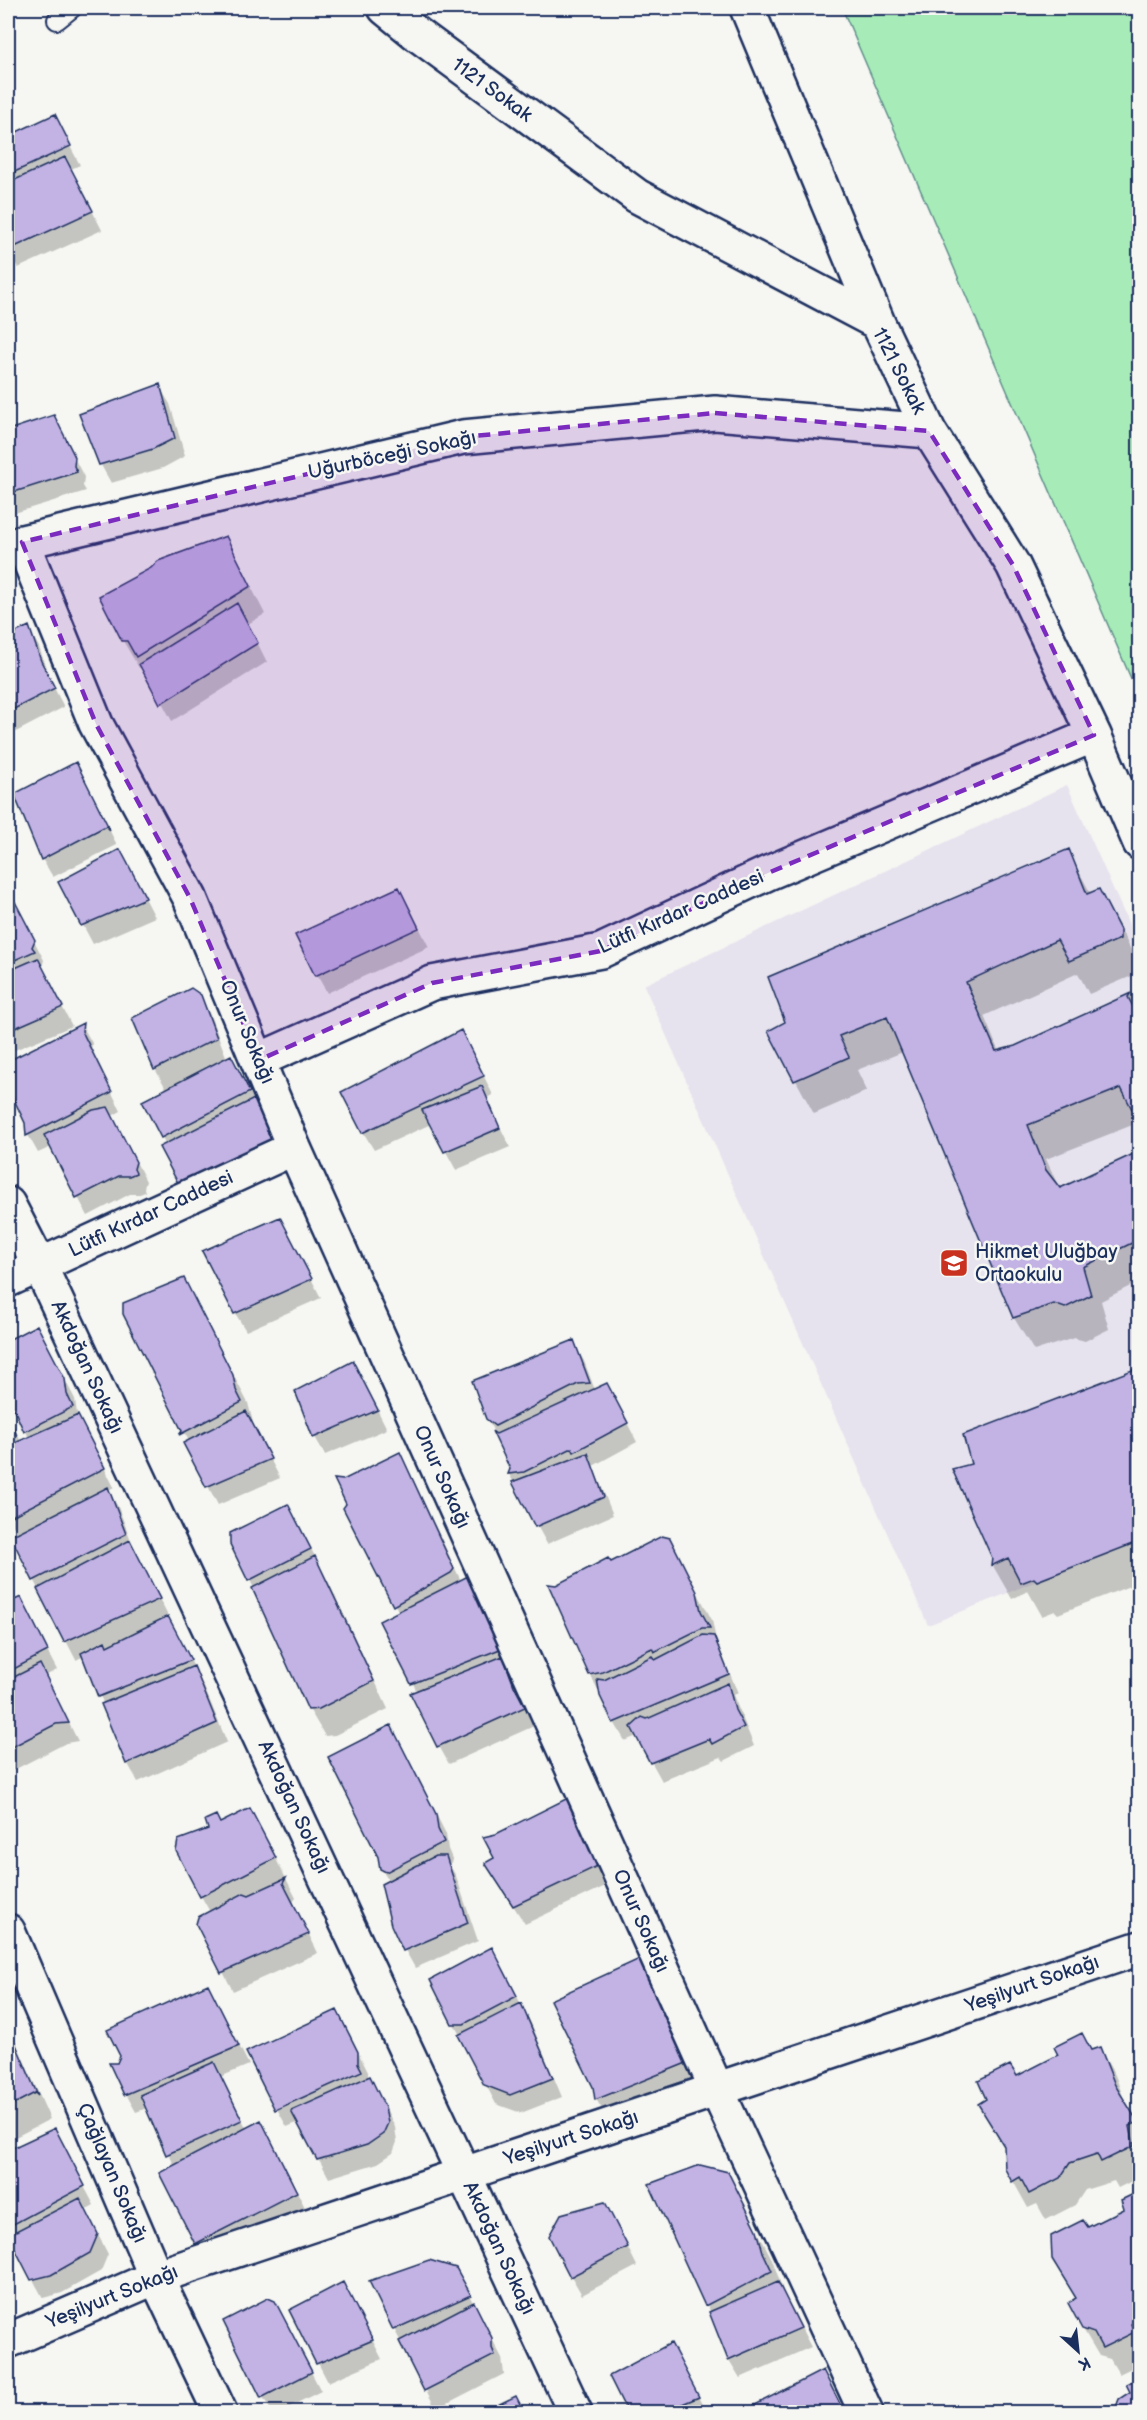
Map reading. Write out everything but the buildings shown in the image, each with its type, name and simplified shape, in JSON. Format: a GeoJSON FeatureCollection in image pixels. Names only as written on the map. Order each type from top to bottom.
{"type":"FeatureCollection","features":[{"type":"Feature","properties":{"kind":"street","name":"1121 Sokak"},"geometry":{"type":"LineString","coordinates":[[386,8],[417,34],[637,196],[878,323],[929,431],[1013,565],[1094,735],[1140,843]]}},
{"type":"Feature","properties":{"kind":"street"},"geometry":{"type":"LineString","coordinates":[[747,8],[878,323]]}},
{"type":"Feature","properties":{"kind":"street","name":"Uğurböceği Sokağı"},"geometry":{"type":"LineString","coordinates":[[15,546],[463,437],[715,413],[929,431]]}},
{"type":"Feature","properties":{"kind":"street","name":"Onur Sokağı"},"geometry":{"type":"LineString","coordinates":[[15,546],[96,724],[190,898],[294,1148],[717,2090],[866,2412]]}},
{"type":"Feature","properties":{"kind":"street","name":"Lütfi Kırdar Caddesi"},"geometry":{"type":"LineString","coordinates":[[259,1060],[432,983],[601,951],[768,873],[1094,735]]}},
{"type":"Feature","properties":{"kind":"street","name":"Lütfi Kırdar Caddesi"},"geometry":{"type":"LineString","coordinates":[[8,1280],[294,1148]]}},
{"type":"Feature","properties":{"kind":"street","name":"Akdoğan Sokağı"},"geometry":{"type":"LineString","coordinates":[[8,1204],[40,1266],[575,2412]]}},
{"type":"Feature","properties":{"kind":"street","name":"Çağlayan Sokağı"},"geometry":{"type":"LineString","coordinates":[[8,1931],[156,2277],[220,2412]]}},
{"type":"Feature","properties":{"kind":"street","name":"Yeşilyurt Sokağı"},"geometry":{"type":"LineString","coordinates":[[8,2341],[156,2277],[1140,1948]]}},
{"type":"Feature","properties":{"kind":"lane"},"geometry":{"type":"LineString","coordinates":[[57,20],[72,8]]}},
{"type":"Feature","properties":{"kind":"highlighted area"},"geometry":{"type":"Polygon","coordinates":[[[715,413],[929,431],[1013,565],[1094,735],[768,873],[601,951],[432,983],[259,1060],[190,898],[96,724],[22,542],[463,437],[715,413]]]}},
{"type":"Feature","properties":{"kind":"shaded area","name":"Hikmet Uluğbay Ortaokulu"},"geometry":{"type":"Polygon","coordinates":[[[1067,785],[1139,947],[1139,1540],[928,1625],[644,985],[1067,785]]]}},
{"type":"Feature","properties":{"kind":"green space"},"geometry":{"type":"Polygon","coordinates":[[[842,8],[1139,8],[1139,697],[842,8]]]}},
{"type":"Feature","properties":{"kind":"place","name":"Hikmet Uluğbay Ortaokulu"},"geometry":{"type":"Point","coordinates":[954,1263]}}]}
